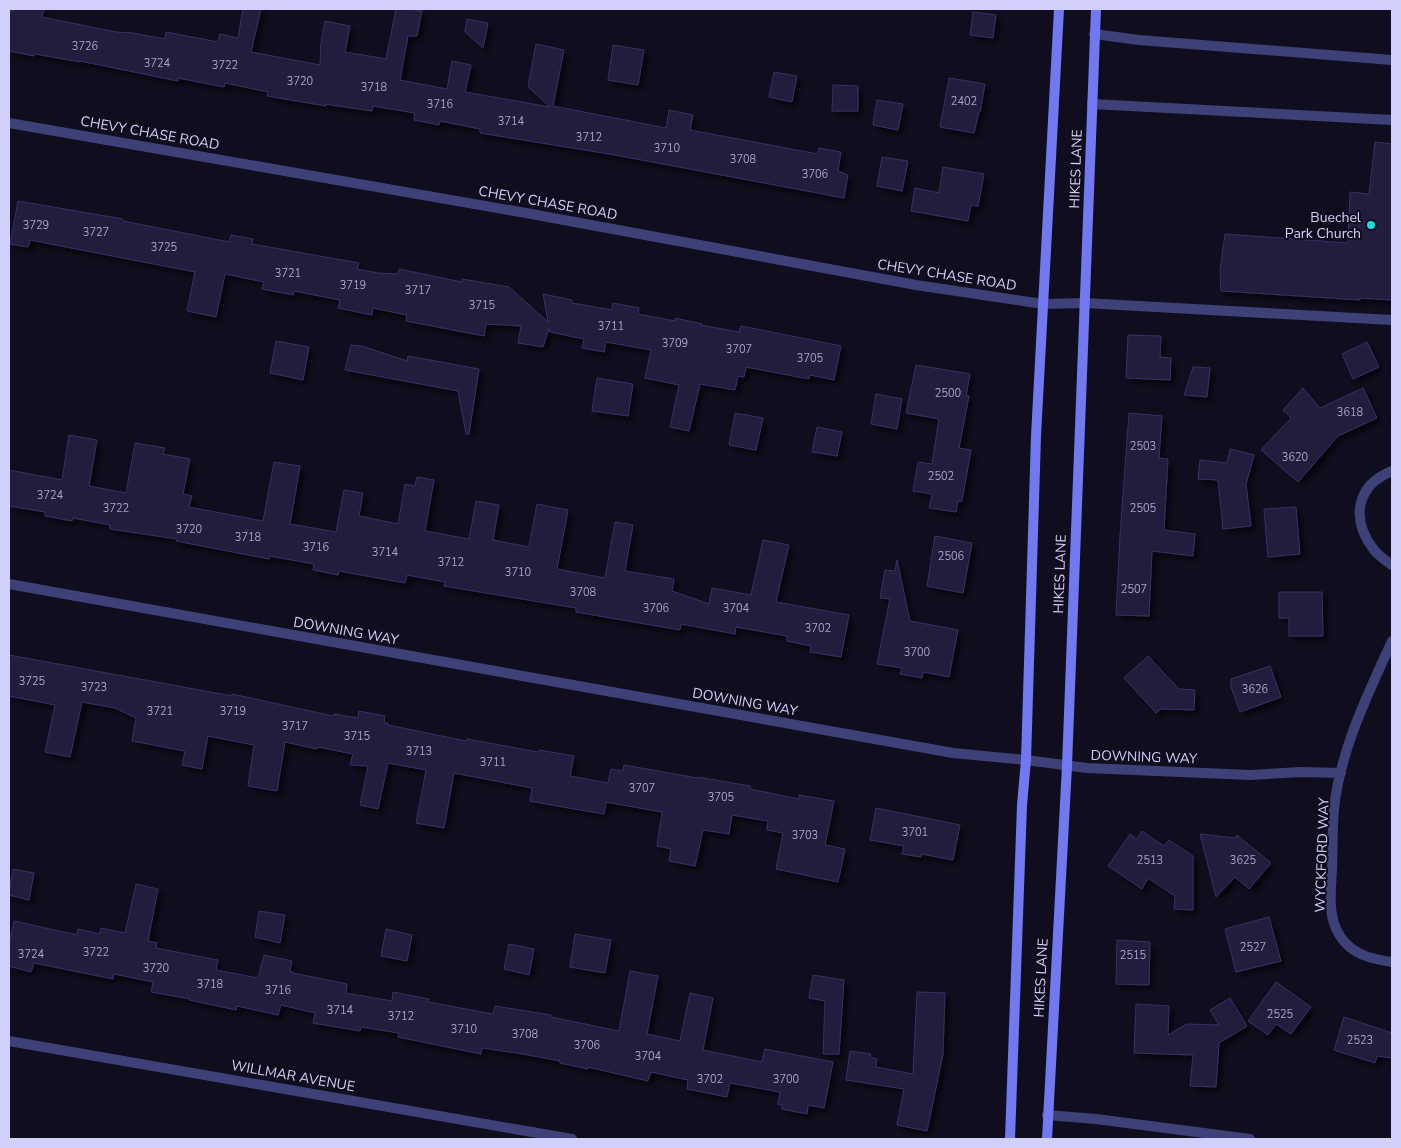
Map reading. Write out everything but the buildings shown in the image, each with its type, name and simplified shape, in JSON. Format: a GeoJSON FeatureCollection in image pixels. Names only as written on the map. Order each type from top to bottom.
{"type":"FeatureCollection","features":[{"type":"Feature","properties":{"kind":"main road","name":"HIKES LANE"},"geometry":{"type":"LineString","coordinates":[[1010,1139],[1022,815],[1026,760],[1036,446],[1059,9]]}},
{"type":"Feature","properties":{"kind":"main road","name":"HIKES LANE"},"geometry":{"type":"LineString","coordinates":[[1047,1139],[1067,766],[1096,9]]}},
{"type":"Feature","properties":{"kind":"street"},"geometry":{"type":"LineString","coordinates":[[1094,34],[1139,40],[1392,60]]}},
{"type":"Feature","properties":{"kind":"street"},"geometry":{"type":"LineString","coordinates":[[1092,104],[1392,120]]}},
{"type":"Feature","properties":{"kind":"street","name":"CHEVY CHASE ROAD"},"geometry":{"type":"LineString","coordinates":[[9,123],[507,210],[916,285],[1043,304],[1084,303],[1392,320]]}},
{"type":"Feature","properties":{"kind":"street"},"geometry":{"type":"LineString","coordinates":[[1392,471],[1376,479],[1368,488],[1359,509],[1359,518],[1363,531],[1375,552],[1392,565]]}},
{"type":"Feature","properties":{"kind":"street","name":"DOWNING WAY"},"geometry":{"type":"LineString","coordinates":[[9,584],[953,753],[1087,768],[1250,775],[1301,772],[1341,773]]}},
{"type":"Feature","properties":{"kind":"street"},"geometry":{"type":"LineString","coordinates":[[1341,773],[1354,728],[1392,641]]}},
{"type":"Feature","properties":{"kind":"street","name":"WYCKFORD WAY"},"geometry":{"type":"LineString","coordinates":[[1341,773],[1334,808],[1331,905],[1333,922],[1346,944],[1358,953],[1371,959],[1392,962]]}},
{"type":"Feature","properties":{"kind":"street","name":"WILLMAR AVENUE"},"geometry":{"type":"LineString","coordinates":[[9,1041],[572,1139]]}},
{"type":"Feature","properties":{"kind":"street"},"geometry":{"type":"LineString","coordinates":[[1047,1115],[1096,1119],[1250,1139]]}},
{"type":"Feature","properties":{"kind":"place","name":"Buechel Park Church"},"geometry":{"type":"Point","coordinates":[1371,225]}}]}
